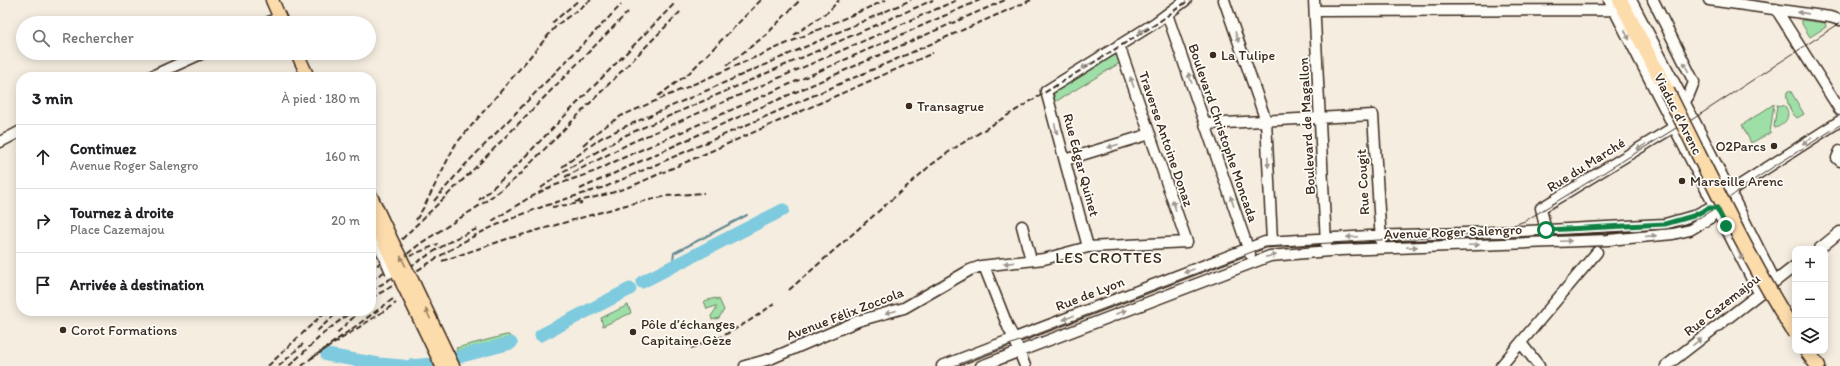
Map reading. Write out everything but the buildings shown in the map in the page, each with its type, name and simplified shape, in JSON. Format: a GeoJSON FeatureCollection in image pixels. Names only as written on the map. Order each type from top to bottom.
{"type":"FeatureCollection","features":[{"type":"Feature","properties":{"kind":"highway","name":"Viaduc d'Arenc"},"geometry":{"type":"LineString","coordinates":[[1617,5],[1752,260],[1792,328]]}},
{"type":"Feature","properties":{"kind":"highway"},"geometry":{"type":"LineString","coordinates":[[1809,354],[1818,366]]}},
{"type":"Feature","properties":{"kind":"main road"},"geometry":{"type":"LineString","coordinates":[[272,0],[279,16]]}},
{"type":"Feature","properties":{"kind":"main road"},"geometry":{"type":"LineString","coordinates":[[300,60],[306,72]]}},
{"type":"Feature","properties":{"kind":"main road"},"geometry":{"type":"LineString","coordinates":[[376,213],[387,249]]}},
{"type":"Feature","properties":{"kind":"main road"},"geometry":{"type":"LineString","coordinates":[[376,226],[405,284],[442,366]]}},
{"type":"Feature","properties":{"kind":"main road"},"geometry":{"type":"LineString","coordinates":[[436,351],[453,366]]}},
{"type":"Feature","properties":{"kind":"street"},"geometry":{"type":"LineString","coordinates":[[1119,45],[1168,14],[1186,0]]}},
{"type":"Feature","properties":{"kind":"street"},"geometry":{"type":"LineString","coordinates":[[1224,0],[1266,121],[1272,242]]}},
{"type":"Feature","properties":{"kind":"street","name":"Boulevard de Magallon"},"geometry":{"type":"LineString","coordinates":[[1314,0],[1327,251]]}},
{"type":"Feature","properties":{"kind":"street"},"geometry":{"type":"LineString","coordinates":[[1609,0],[1617,5],[1665,108],[1759,293]]}},
{"type":"Feature","properties":{"kind":"street"},"geometry":{"type":"LineString","coordinates":[[1631,0],[1775,281]]}},
{"type":"Feature","properties":{"kind":"street"},"geometry":{"type":"LineString","coordinates":[[1652,0],[1694,82],[1688,96],[1665,108]]}},
{"type":"Feature","properties":{"kind":"street"},"geometry":{"type":"LineString","coordinates":[[1709,0],[1776,9],[1840,20]]}},
{"type":"Feature","properties":{"kind":"street"},"geometry":{"type":"LineString","coordinates":[[1315,11],[1617,5]]}},
{"type":"Feature","properties":{"kind":"street"},"geometry":{"type":"LineString","coordinates":[[1776,9],[1840,110]]}},
{"type":"Feature","properties":{"kind":"street","name":"Boulevard Christophe Moncada"},"geometry":{"type":"LineString","coordinates":[[1168,14],[1253,262]]}},
{"type":"Feature","properties":{"kind":"street","name":"Rue Edgar Quinet"},"geometry":{"type":"LineString","coordinates":[[1088,247],[1046,91],[1119,45]]}},
{"type":"Feature","properties":{"kind":"street","name":"Traverse Antoine Donaz"},"geometry":{"type":"LineString","coordinates":[[1119,45],[1187,242]]}},
{"type":"Feature","properties":{"kind":"street"},"geometry":{"type":"LineString","coordinates":[[161,72],[188,60]]}},
{"type":"Feature","properties":{"kind":"street","name":"Rue Cougit"},"geometry":{"type":"LineString","coordinates":[[1320,116],[1373,115],[1381,248]]}},
{"type":"Feature","properties":{"kind":"street"},"geometry":{"type":"LineString","coordinates":[[1206,124],[1266,121],[1320,116]]}},
{"type":"Feature","properties":{"kind":"street","name":"Avenue Roger Salengro"},"geometry":{"type":"LineString","coordinates":[[1231,270],[1270,256],[1327,251],[1548,242],[1673,234],[1695,227],[1710,218],[1730,191],[1840,121]]}},
{"type":"Feature","properties":{"kind":"street","name":"Rue du Marché"},"geometry":{"type":"LineString","coordinates":[[1548,242],[1541,208],[1674,126]]}},
{"type":"Feature","properties":{"kind":"street"},"geometry":{"type":"LineString","coordinates":[[0,142],[16,134]]}},
{"type":"Feature","properties":{"kind":"street"},"geometry":{"type":"LineString","coordinates":[[1065,160],[1150,134]]}},
{"type":"Feature","properties":{"kind":"street"},"geometry":{"type":"LineString","coordinates":[[1840,151],[1837,158],[1840,161]]}},
{"type":"Feature","properties":{"kind":"street","name":"Avenue Roger Salengro"},"geometry":{"type":"LineString","coordinates":[[1248,248],[1272,242],[1326,238],[1665,224],[1693,216],[1709,208],[1717,208]]}},
{"type":"Feature","properties":{"kind":"street"},"geometry":{"type":"LineString","coordinates":[[1022,226],[1031,260]]}},
{"type":"Feature","properties":{"kind":"street"},"geometry":{"type":"LineString","coordinates":[[1823,246],[1840,232]]}},
{"type":"Feature","properties":{"kind":"street"},"geometry":{"type":"LineString","coordinates":[[376,236],[387,249]]}},
{"type":"Feature","properties":{"kind":"street","name":"Avenue Félix Zoccola"},"geometry":{"type":"LineString","coordinates":[[745,366],[770,359],[858,320],[904,308],[970,270],[988,265],[1044,259],[1088,247],[1187,242]]}},
{"type":"Feature","properties":{"kind":"street","name":"Rue de Lyon"},"geometry":{"type":"LineString","coordinates":[[942,366],[1248,248]]}},
{"type":"Feature","properties":{"kind":"street"},"geometry":{"type":"LineString","coordinates":[[1501,366],[1597,252]]}},
{"type":"Feature","properties":{"kind":"street"},"geometry":{"type":"LineString","coordinates":[[988,265],[1014,326],[1014,338],[1025,366]]}},
{"type":"Feature","properties":{"kind":"street","name":"Rue Cazemajou"},"geometry":{"type":"LineString","coordinates":[[1666,366],[1792,268]]}},
{"type":"Feature","properties":{"kind":"street","name":"Rue de Lyon"},"geometry":{"type":"LineString","coordinates":[[981,366],[1231,270]]}},
{"type":"Feature","properties":{"kind":"street"},"geometry":{"type":"LineString","coordinates":[[1521,343],[1539,366]]}},
{"type":"Feature","properties":{"kind":"street"},"geometry":{"type":"LineString","coordinates":[[436,351],[436,366]]}},
{"type":"Feature","properties":{"kind":"green space"},"geometry":{"type":"Polygon","coordinates":[[[1802,20],[1825,23],[1826,27],[1810,37],[1802,24],[1802,20]]]}},
{"type":"Feature","properties":{"kind":"green space"},"geometry":{"type":"Polygon","coordinates":[[[1115,52],[1120,63],[1055,102],[1053,90],[1115,52]]]}},
{"type":"Feature","properties":{"kind":"green space"},"geometry":{"type":"Polygon","coordinates":[[[1790,90],[1804,114],[1797,118],[1791,110],[1788,102],[1787,92],[1790,90]]]}},
{"type":"Feature","properties":{"kind":"green space"},"geometry":{"type":"Polygon","coordinates":[[[1774,104],[1770,133],[1751,143],[1742,125],[1774,104]]]}},
{"type":"Feature","properties":{"kind":"green space"},"geometry":{"type":"Polygon","coordinates":[[[1777,105],[1785,106],[1788,117],[1782,125],[1775,128],[1774,127],[1777,105]]]}},
{"type":"Feature","properties":{"kind":"green space"},"geometry":{"type":"Polygon","coordinates":[[[716,298],[717,300],[719,299],[724,310],[719,318],[712,320],[711,316],[716,309],[716,306],[707,309],[704,301],[716,298]]]}},
{"type":"Feature","properties":{"kind":"green space"},"geometry":{"type":"Polygon","coordinates":[[[628,305],[631,313],[603,326],[601,318],[628,305]]]}},
{"type":"Feature","properties":{"kind":"green space"},"geometry":{"type":"Polygon","coordinates":[[[509,335],[511,339],[457,351],[456,348],[509,335]]]}},
{"type":"Feature","properties":{"kind":"waterway"},"geometry":{"type":"LineString","coordinates":[[642,282],[783,210]]}},
{"type":"Feature","properties":{"kind":"waterway"},"geometry":{"type":"LineString","coordinates":[[664,271],[673,261],[674,253],[747,215]]}},
{"type":"Feature","properties":{"kind":"waterway"},"geometry":{"type":"LineString","coordinates":[[541,335],[630,289]]}},
{"type":"Feature","properties":{"kind":"waterway"},"geometry":{"type":"LineString","coordinates":[[410,366],[432,364],[511,343]]}},
{"type":"Feature","properties":{"kind":"waterway"},"geometry":{"type":"LineString","coordinates":[[327,355],[379,364],[403,366]]}},
{"type":"Feature","properties":{"kind":"tram line"},"geometry":{"type":"LineString","coordinates":[[954,366],[1265,247],[1460,235],[1500,230],[1525,221],[1693,119],[1840,23]]}},
{"type":"Feature","properties":{"kind":"tram line"},"geometry":{"type":"LineString","coordinates":[[1474,239],[1665,229],[1678,226],[1690,222],[1713,210],[1755,179],[1840,125]]}},
{"type":"Feature","properties":{"kind":"railway"},"geometry":{"type":"LineString","coordinates":[[552,23],[579,0]]}},
{"type":"Feature","properties":{"kind":"railway"},"geometry":{"type":"LineString","coordinates":[[416,220],[455,145],[557,25],[591,0]]}},
{"type":"Feature","properties":{"kind":"railway"},"geometry":{"type":"LineString","coordinates":[[658,96],[688,74],[761,0]]}},
{"type":"Feature","properties":{"kind":"railway"},"geometry":{"type":"LineString","coordinates":[[727,65],[766,35],[800,0]]}},
{"type":"Feature","properties":{"kind":"railway"},"geometry":{"type":"LineString","coordinates":[[794,35],[829,11],[839,0]]}},
{"type":"Feature","properties":{"kind":"railway"},"geometry":{"type":"LineString","coordinates":[[583,145],[601,129],[621,116],[886,0]]}},
{"type":"Feature","properties":{"kind":"railway"},"geometry":{"type":"LineString","coordinates":[[562,167],[601,138],[911,0]]}},
{"type":"Feature","properties":{"kind":"railway"},"geometry":{"type":"LineString","coordinates":[[541,188],[564,171],[626,135],[933,0]]}},
{"type":"Feature","properties":{"kind":"railway"},"geometry":{"type":"LineString","coordinates":[[565,177],[630,143],[957,0]]}},
{"type":"Feature","properties":{"kind":"railway"},"geometry":{"type":"LineString","coordinates":[[492,221],[527,199],[550,187],[596,171],[980,0]]}},
{"type":"Feature","properties":{"kind":"railway"},"geometry":{"type":"LineString","coordinates":[[580,189],[700,134],[1005,0]]}},
{"type":"Feature","properties":{"kind":"railway"},"geometry":{"type":"LineString","coordinates":[[376,295],[463,242],[507,220],[605,187],[1031,0]]}},
{"type":"Feature","properties":{"kind":"railway"},"geometry":{"type":"LineString","coordinates":[[789,290],[931,165],[953,149],[1156,24],[1189,0]]}},
{"type":"Feature","properties":{"kind":"railway"},"geometry":{"type":"LineString","coordinates":[[479,200],[509,173],[675,3]]}},
{"type":"Feature","properties":{"kind":"railway"},"geometry":{"type":"LineString","coordinates":[[434,201],[464,166],[621,5]]}},
{"type":"Feature","properties":{"kind":"railway"},"geometry":{"type":"LineString","coordinates":[[376,277],[421,243],[482,204],[515,179],[682,10]]}},
{"type":"Feature","properties":{"kind":"railway"},"geometry":{"type":"LineString","coordinates":[[376,267],[628,12]]}},
{"type":"Feature","properties":{"kind":"railway"},"geometry":{"type":"LineString","coordinates":[[575,202],[608,194],[632,186],[933,53]]}},
{"type":"Feature","properties":{"kind":"railway"},"geometry":{"type":"LineString","coordinates":[[442,261],[507,239],[626,205],[667,196],[704,193]]}},
{"type":"Feature","properties":{"kind":"railway"},"geometry":{"type":"LineString","coordinates":[[552,207],[582,203]]}},
{"type":"Feature","properties":{"kind":"railway"},"geometry":{"type":"LineString","coordinates":[[376,288],[454,239],[477,229]]}},
{"type":"Feature","properties":{"kind":"railway"},"geometry":{"type":"LineString","coordinates":[[410,256],[438,244]]}},
{"type":"Feature","properties":{"kind":"railway"},"geometry":{"type":"LineString","coordinates":[[376,311],[393,299]]}},
{"type":"Feature","properties":{"kind":"railway"},"geometry":{"type":"LineString","coordinates":[[370,316],[312,358],[396,303]]}},
{"type":"Feature","properties":{"kind":"railway"},"geometry":{"type":"LineString","coordinates":[[691,348],[721,337],[749,321],[774,304]]}},
{"type":"Feature","properties":{"kind":"railway"},"geometry":{"type":"LineString","coordinates":[[268,366],[321,316]]}},
{"type":"Feature","properties":{"kind":"railway"},"geometry":{"type":"LineString","coordinates":[[317,331],[334,316]]}},
{"type":"Feature","properties":{"kind":"railway"},"geometry":{"type":"LineString","coordinates":[[289,366],[324,333],[346,316]]}},
{"type":"Feature","properties":{"kind":"railway"},"geometry":{"type":"LineString","coordinates":[[337,333],[355,316]]}},
{"type":"Feature","properties":{"kind":"railway"},"geometry":{"type":"LineString","coordinates":[[279,366],[303,344]]}},
{"type":"Feature","properties":{"kind":"railway"},"geometry":{"type":"LineString","coordinates":[[302,366],[316,354]]}},
{"type":"Feature","properties":{"kind":"place","name":"La Tulipe"},"geometry":{"type":"Point","coordinates":[1213,55]}},
{"type":"Feature","properties":{"kind":"place","name":"Transagrue"},"geometry":{"type":"Point","coordinates":[909,106]}},
{"type":"Feature","properties":{"kind":"place","name":"O2Parcs"},"geometry":{"type":"Point","coordinates":[1774,146]}},
{"type":"Feature","properties":{"kind":"place","name":"Marseille Arenc"},"geometry":{"type":"Point","coordinates":[1682,181]}},
{"type":"Feature","properties":{"kind":"place","name":"Corot Formations"},"geometry":{"type":"Point","coordinates":[63,330]}},
{"type":"Feature","properties":{"kind":"place","name":"Pôle d’échanges Capitaine Gèze"},"geometry":{"type":"Point","coordinates":[633,332]}},
{"type":"Feature","properties":{"kind":"district","name":"LES CROTTES"},"geometry":{"type":"Point","coordinates":[1109,257]}},
{"type":"Feature","properties":{"kind":"route"},"geometry":{"type":"LineString","coordinates":[[1546,230],[1665,224],[1693,216],[1709,208],[1717,208],[1726,226]]}}]}
